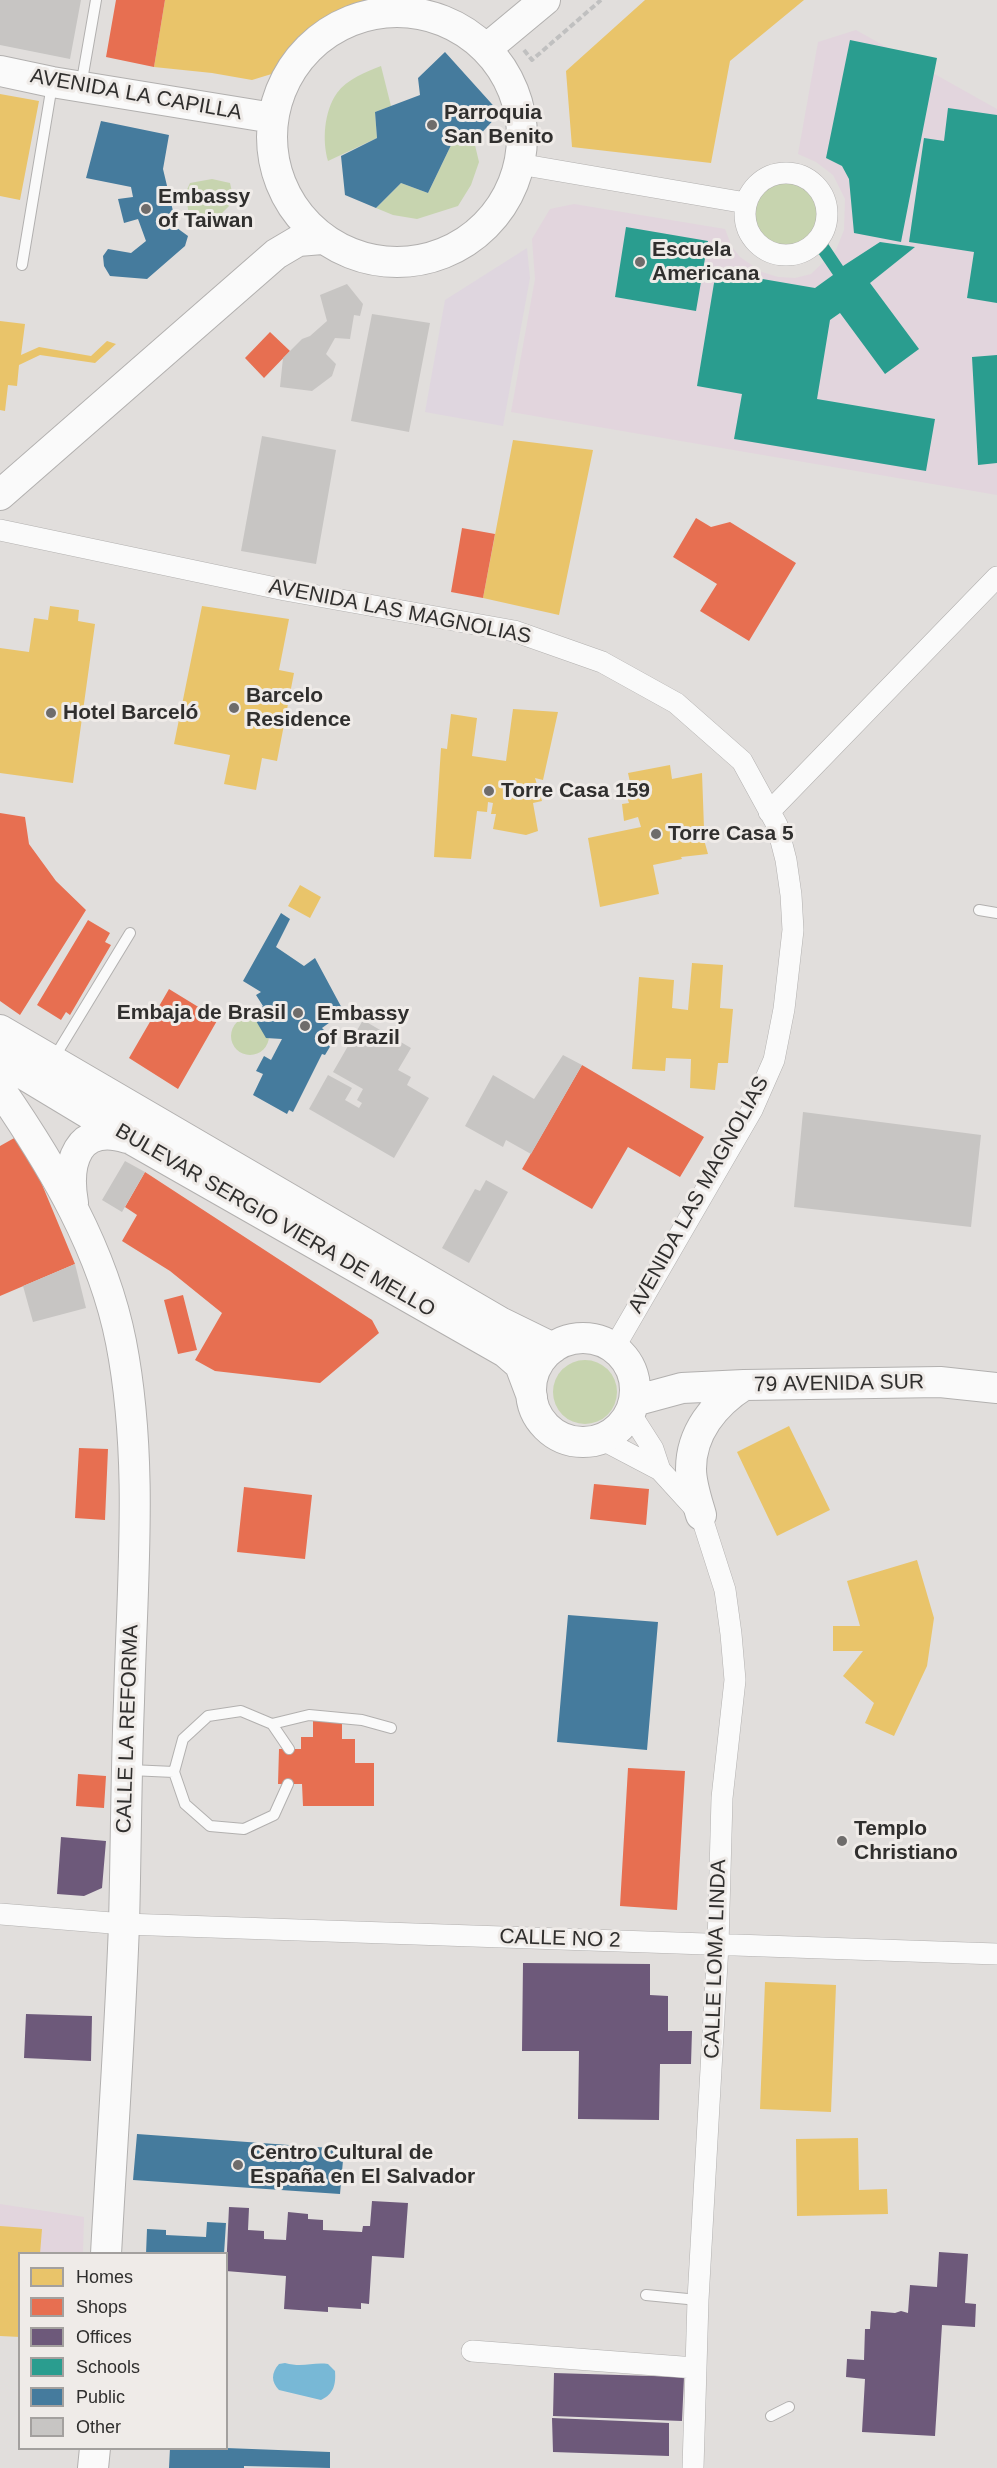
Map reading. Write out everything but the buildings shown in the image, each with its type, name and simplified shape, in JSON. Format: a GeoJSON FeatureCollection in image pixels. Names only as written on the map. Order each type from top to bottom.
{"type":"FeatureCollection","features":[{"type":"Feature","properties":{"kind":"street"},"geometry":{"type":"LineString","coordinates":[[486,49],[545,0]]}},
{"type":"Feature","properties":{"kind":"street"},"geometry":{"type":"LineString","coordinates":[[404,11],[434,17],[462,30],[486,49],[505,74],[517,102],[522,133],[519,164],[511,188],[494,216],[483,228],[463,244],[441,255],[417,261],[392,263],[367,260],[352,254],[322,239],[303,221],[288,200],[277,174],[272,146],[273,118],[281,88],[297,61],[318,39],[344,23],[374,14],[404,11]]}},
{"type":"Feature","properties":{"kind":"street","name":"AVENIDA LA CAPILLA"},"geometry":{"type":"LineString","coordinates":[[0,71],[81,87],[273,118]]}},
{"type":"Feature","properties":{"kind":"street"},"geometry":{"type":"LineString","coordinates":[[519,164],[746,203]]}},
{"type":"Feature","properties":{"kind":"street"},"geometry":{"type":"LineString","coordinates":[[276,254],[285,228],[288,200]]}},
{"type":"Feature","properties":{"kind":"street"},"geometry":{"type":"LineString","coordinates":[[0,495],[276,254],[298,241],[322,239]]}},
{"type":"Feature","properties":{"kind":"street","name":"AVENIDA LAS MAGNOLIAS"},"geometry":{"type":"LineString","coordinates":[[0,530],[285,590],[514,631],[602,662],[676,703],[742,761],[777,825],[786,860],[793,930],[774,1060],[752,1110],[620,1354]]}},
{"type":"Feature","properties":{"kind":"street"},"geometry":{"type":"LineString","coordinates":[[770,812],[997,577]]}},
{"type":"Feature","properties":{"kind":"street","name":"BULEVAR SERGIO VIERA DE MELLO"},"geometry":{"type":"LineString","coordinates":[[0,1030],[500,1322],[553,1348]]}},
{"type":"Feature","properties":{"kind":"street","name":"BULEVAR SERGIO VIERA DE MELLO"},"geometry":{"type":"LineString","coordinates":[[0,1060],[130,1139],[506,1352],[520,1365],[532,1398]]}},
{"type":"Feature","properties":{"kind":"street","name":"CALLE LA REFORMA"},"geometry":{"type":"LineString","coordinates":[[0,1089],[44,1156],[75,1212],[103,1277],[120,1340],[132,1412],[135,1506],[124,1924],[106,2252]]}},
{"type":"Feature","properties":{"kind":"street","name":"CALLE LA REFORMA"},"geometry":{"type":"LineString","coordinates":[[75,1212],[70,1173],[73,1159],[79,1148],[89,1138],[100,1134],[112,1133],[130,1139]]}},
{"type":"Feature","properties":{"kind":"street"},"geometry":{"type":"LineString","coordinates":[[582,1338],[597,1340],[620,1354],[634,1379],[632,1407],[615,1432],[601,1440],[577,1442],[556,1435],[544,1425],[536,1412],[531,1383],[542,1357],[567,1340],[582,1338]]}},
{"type":"Feature","properties":{"kind":"street","name":"79 AVENIDA SUR"},"geometry":{"type":"LineString","coordinates":[[620,1354],[682,1388]]}},
{"type":"Feature","properties":{"kind":"street","name":"79 AVENIDA SUR"},"geometry":{"type":"LineString","coordinates":[[632,1407],[682,1388],[940,1383],[997,1388]]}},
{"type":"Feature","properties":{"kind":"street"},"geometry":{"type":"LineString","coordinates":[[701,1515],[691,1471],[692,1452],[698,1433],[713,1410],[727,1395],[744,1385]]}},
{"type":"Feature","properties":{"kind":"street","name":"CALLE LOMA LINDA"},"geometry":{"type":"LineString","coordinates":[[632,1407],[653,1449],[660,1470]]}},
{"type":"Feature","properties":{"kind":"street","name":"CALLE LOMA LINDA"},"geometry":{"type":"LineString","coordinates":[[601,1440],[660,1470],[701,1515],[725,1590],[735,1680],[722,1798],[718,1945],[698,2300],[693,2468]]}},
{"type":"Feature","properties":{"kind":"street","name":"CALLE NO 2"},"geometry":{"type":"LineString","coordinates":[[0,1914],[124,1924],[997,1954]]}},
{"type":"Feature","properties":{"kind":"street"},"geometry":{"type":"LineString","coordinates":[[472,2351],[695,2368]]}},
{"type":"Feature","properties":{"kind":"street"},"geometry":{"type":"LineString","coordinates":[[93,2468],[95,2450]]}},
{"type":"Feature","properties":{"kind":"lane"},"geometry":{"type":"LineString","coordinates":[[81,87],[96,0]]}},
{"type":"Feature","properties":{"kind":"lane"},"geometry":{"type":"LineString","coordinates":[[22,265],[52,82]]}},
{"type":"Feature","properties":{"kind":"lane"},"geometry":{"type":"LineString","coordinates":[[980,910],[997,912]]}},
{"type":"Feature","properties":{"kind":"lane"},"geometry":{"type":"LineString","coordinates":[[52,1061],[129,933]]}},
{"type":"Feature","properties":{"kind":"lane"},"geometry":{"type":"LineString","coordinates":[[288,1784],[274,1815],[244,1829],[210,1826],[185,1804],[174,1772],[183,1739],[208,1716],[241,1711],[272,1724],[289,1749]]}},
{"type":"Feature","properties":{"kind":"lane"},"geometry":{"type":"LineString","coordinates":[[272,1724],[309,1715],[362,1720],[391,1728]]}},
{"type":"Feature","properties":{"kind":"lane"},"geometry":{"type":"LineString","coordinates":[[127,1770],[174,1772]]}},
{"type":"Feature","properties":{"kind":"lane"},"geometry":{"type":"LineString","coordinates":[[646,2295],[698,2300]]}},
{"type":"Feature","properties":{"kind":"lane"},"geometry":{"type":"LineString","coordinates":[[771,2416],[789,2407]]}},
{"type":"Feature","properties":{"kind":"shaded area","name":"Escuela Americana"},"geometry":{"type":"Polygon","coordinates":[[[856,30],[997,109],[997,495],[511,412],[535,279],[532,239],[550,209],[574,204],[725,229],[732,247],[740,257],[762,272],[778,277],[795,278],[811,274],[836,250],[844,230],[845,199],[833,175],[816,162],[798,154],[818,42],[856,30]]]}},
{"type":"Feature","properties":{"kind":"shaded area"},"geometry":{"type":"Polygon","coordinates":[[[527,248],[530,278],[503,426],[425,412],[445,300],[527,248]]]}},
{"type":"Feature","properties":{"kind":"shaded area"},"geometry":{"type":"Polygon","coordinates":[[[0,2204],[84,2217],[83,2252],[18,2252],[18,2262],[0,2333],[0,2204]]]}},
{"type":"Feature","properties":{"kind":"green space"},"geometry":{"type":"Polygon","coordinates":[[[381,66],[391,106],[375,112],[377,138],[328,161],[325,126],[333,100],[341,88],[351,80],[381,66]]]}},
{"type":"Feature","properties":{"kind":"green space"},"geometry":{"type":"Polygon","coordinates":[[[453,141],[474,141],[479,162],[471,185],[458,206],[417,219],[393,215],[376,208],[401,183],[428,193],[453,141]]]}},
{"type":"Feature","properties":{"kind":"green space"},"geometry":{"type":"Polygon","coordinates":[[[212,179],[230,183],[234,201],[221,214],[198,219],[189,214],[185,194],[190,183],[212,179]]]}},
{"type":"Feature","properties":{"kind":"green space"},"geometry":{"type":"Polygon","coordinates":[[[780,181],[794,181],[806,186],[816,196],[821,215],[816,234],[806,244],[794,249],[780,249],[768,244],[758,234],[753,222],[753,208],[758,196],[768,186],[780,181]]]}},
{"type":"Feature","properties":{"kind":"green space"},"geometry":{"type":"Polygon","coordinates":[[[250,1017],[264,1022],[269,1036],[264,1050],[250,1055],[236,1050],[231,1036],[236,1022],[250,1017]]]}},
{"type":"Feature","properties":{"kind":"green space"},"geometry":{"type":"Polygon","coordinates":[[[579,1360],[591,1360],[608,1369],[615,1380],[617,1392],[615,1404],[608,1415],[591,1424],[579,1424],[567,1419],[558,1410],[553,1398],[553,1386],[558,1374],[567,1365],[579,1360]]]}},
{"type":"Feature","properties":{"kind":"water"},"geometry":{"type":"Polygon","coordinates":[[[279,2364],[328,2364],[335,2371],[331,2392],[321,2400],[279,2390],[274,2384],[273,2374],[279,2364]]]}},
{"type":"Feature","properties":{"kind":"place","name":"Parroquia San Benito"},"geometry":{"type":"Point","coordinates":[432,125]}},
{"type":"Feature","properties":{"kind":"place","name":"Embassy of Taiwan"},"geometry":{"type":"Point","coordinates":[146,209]}},
{"type":"Feature","properties":{"kind":"place","name":"Escuela Americana"},"geometry":{"type":"Point","coordinates":[640,262]}},
{"type":"Feature","properties":{"kind":"place","name":"Barcelo Residence"},"geometry":{"type":"Point","coordinates":[234,708]}},
{"type":"Feature","properties":{"kind":"place","name":"Hotel Barceló"},"geometry":{"type":"Point","coordinates":[51,713]}},
{"type":"Feature","properties":{"kind":"place","name":"Torre Casa 159"},"geometry":{"type":"Point","coordinates":[489,791]}},
{"type":"Feature","properties":{"kind":"place","name":"Torre Casa 5"},"geometry":{"type":"Point","coordinates":[656,834]}},
{"type":"Feature","properties":{"kind":"place","name":"Embaja de Brasil"},"geometry":{"type":"Point","coordinates":[298,1013]}},
{"type":"Feature","properties":{"kind":"place","name":"Embassy of Brazil"},"geometry":{"type":"Point","coordinates":[305,1026]}},
{"type":"Feature","properties":{"kind":"place","name":"Templo Christiano"},"geometry":{"type":"Point","coordinates":[842,1841]}},
{"type":"Feature","properties":{"kind":"place","name":"Centro Cultural de España en El Salvador"},"geometry":{"type":"Point","coordinates":[238,2165]}}]}
